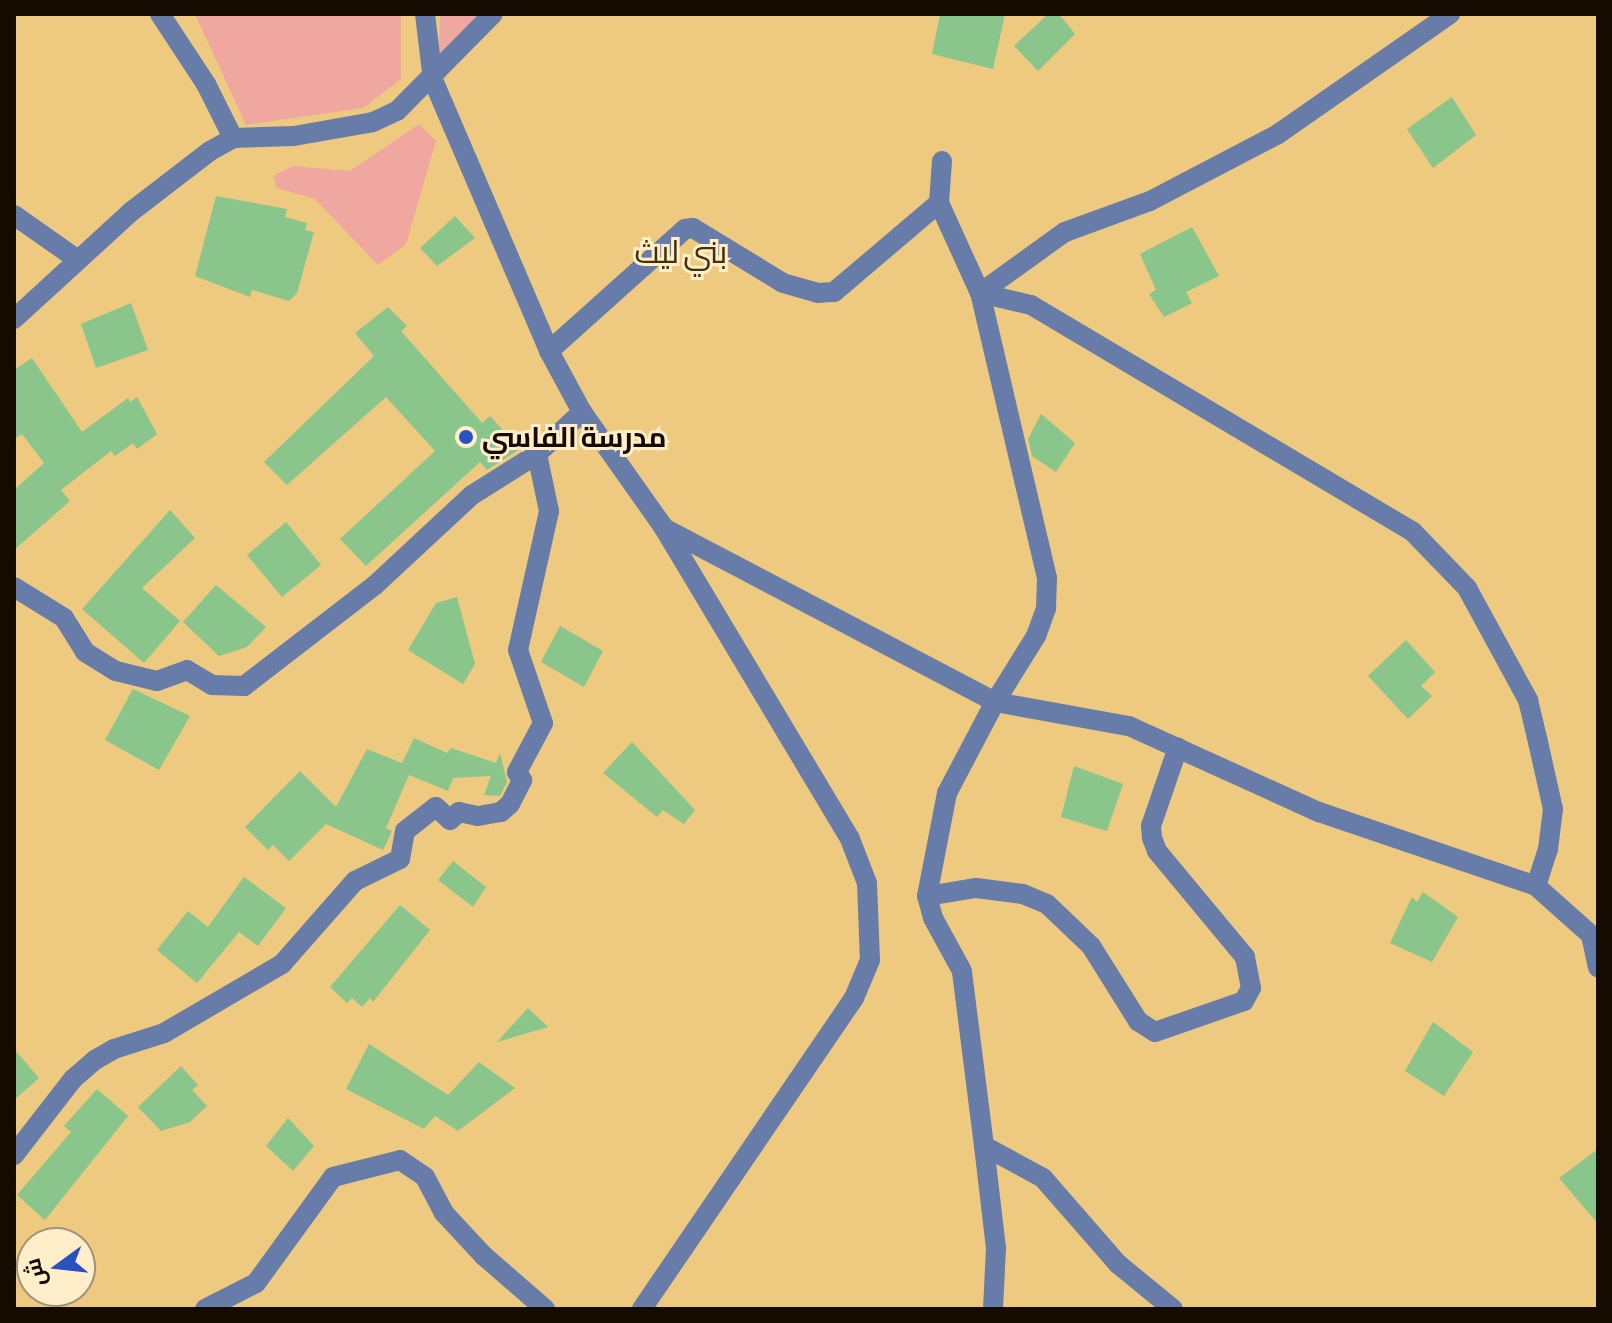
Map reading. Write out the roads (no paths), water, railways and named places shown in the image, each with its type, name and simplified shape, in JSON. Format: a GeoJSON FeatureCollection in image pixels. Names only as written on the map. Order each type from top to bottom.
{"type":"FeatureCollection","features":[{"type":"Feature","properties":{"kind":"street"},"geometry":{"type":"LineString","coordinates":[[160,14],[206,84],[233,138]]}},
{"type":"Feature","properties":{"kind":"street"},"geometry":{"type":"LineString","coordinates":[[425,14],[433,80],[549,351],[582,412],[664,528],[850,839],[867,883],[873,931],[870,960],[854,998],[642,1309]]}},
{"type":"Feature","properties":{"kind":"street"},"geometry":{"type":"LineString","coordinates":[[14,319],[173,178],[233,138],[294,136],[373,122],[397,111],[433,80],[493,14]]}},
{"type":"Feature","properties":{"kind":"street"},"geometry":{"type":"LineString","coordinates":[[980,293],[1065,232],[1150,201],[1278,134],[1450,14]]}},
{"type":"Feature","properties":{"kind":"street"},"geometry":{"type":"LineString","coordinates":[[942,161],[939,203],[980,293],[1047,578],[1046,608],[1036,636],[995,702],[947,793],[927,896],[933,918],[962,971],[996,1248],[993,1309]]}},
{"type":"Feature","properties":{"kind":"street"},"geometry":{"type":"LineString","coordinates":[[549,351],[685,229],[693,228],[783,283],[818,293],[843,288],[939,203]]}},
{"type":"Feature","properties":{"kind":"street"},"geometry":{"type":"LineString","coordinates":[[14,215],[78,260]]}},
{"type":"Feature","properties":{"kind":"street"},"geometry":{"type":"LineString","coordinates":[[980,293],[1031,305],[1413,532],[1444,561],[1467,588],[1528,700],[1553,809],[1548,849],[1536,886]]}},
{"type":"Feature","properties":{"kind":"street"},"geometry":{"type":"LineString","coordinates":[[14,587],[64,618],[85,652],[116,671],[157,681],[187,670],[212,685],[244,686],[374,586],[472,495],[537,454],[582,412]]}},
{"type":"Feature","properties":{"kind":"street"},"geometry":{"type":"LineString","coordinates":[[14,1155],[73,1079],[95,1060],[164,1033],[282,964],[355,881],[400,859],[405,831],[436,807],[450,820],[459,812],[478,816],[501,812],[510,804],[522,780],[517,772],[543,723],[518,650],[549,511],[537,454]]}},
{"type":"Feature","properties":{"kind":"street"},"geometry":{"type":"LineString","coordinates":[[664,528],[995,702],[1103,718],[1178,747],[1319,812],[1536,886],[1594,935],[1598,967]]}},
{"type":"Feature","properties":{"kind":"street"},"geometry":{"type":"LineString","coordinates":[[927,896],[976,888],[1023,894],[1047,904],[1091,946],[1138,1021],[1155,1032],[1244,1001],[1251,988],[1245,957],[1157,851],[1152,838],[1151,826],[1178,747]]}},
{"type":"Feature","properties":{"kind":"street"},"geometry":{"type":"LineString","coordinates":[[984,1146],[1043,1178],[1118,1264],[1173,1309]]}},
{"type":"Feature","properties":{"kind":"street"},"geometry":{"type":"LineString","coordinates":[[205,1309],[256,1283],[333,1177],[400,1160],[425,1177],[444,1213],[484,1256],[545,1309]]}},
{"type":"Feature","properties":{"kind":"place","name":"مدرسة الفاسي"},"geometry":{"type":"Point","coordinates":[466,437]}},
{"type":"Feature","properties":{"kind":"district","name":"بني ليث"},"geometry":{"type":"Point","coordinates":[681,252]}}]}
